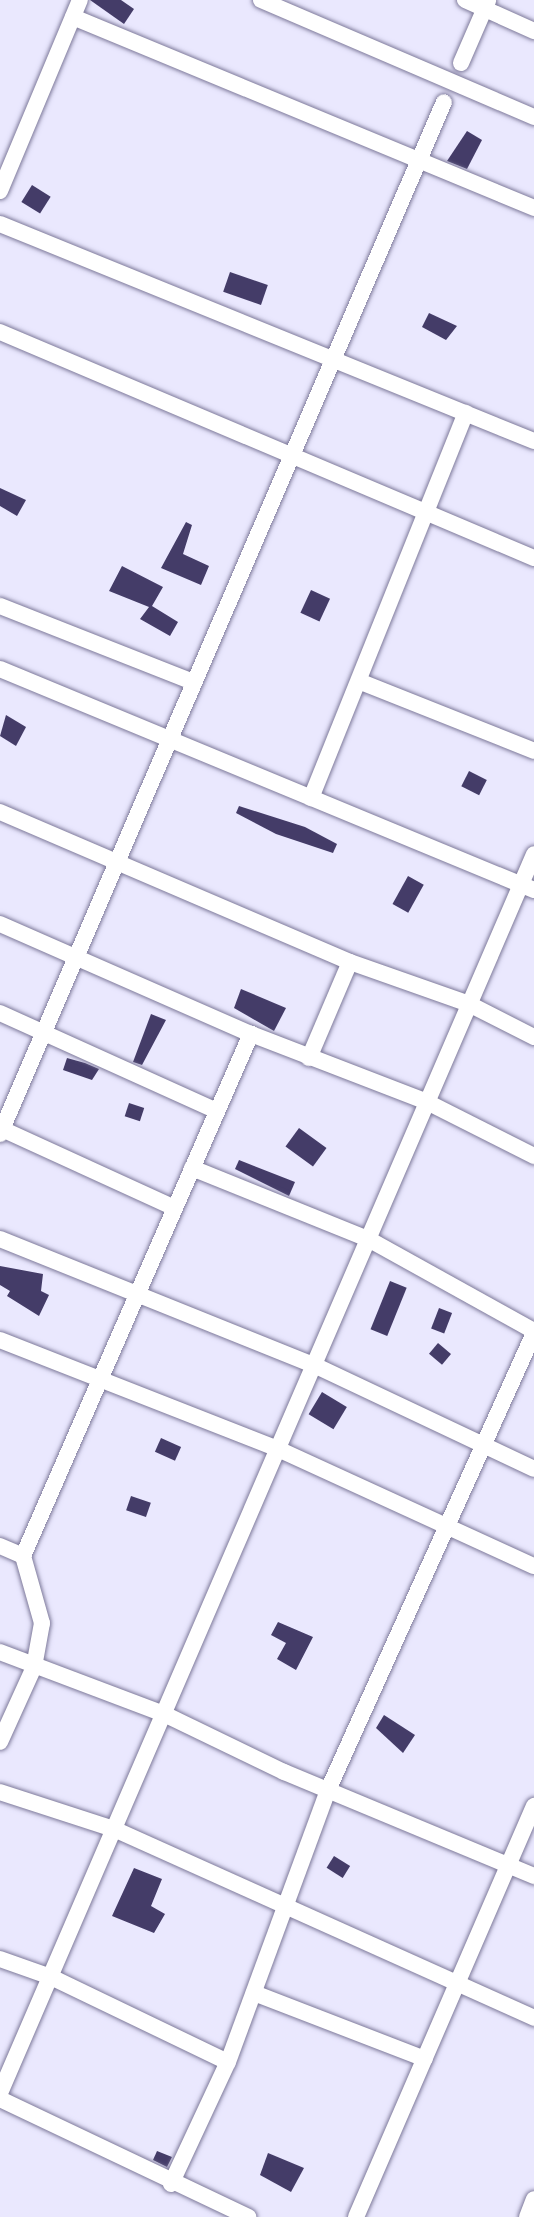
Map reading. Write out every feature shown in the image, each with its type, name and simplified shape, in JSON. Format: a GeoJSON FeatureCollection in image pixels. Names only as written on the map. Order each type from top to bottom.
{"type":"FeatureCollection","features":[{"type":"Feature","properties":{"kind":"street"},"geometry":{"type":"LineString","coordinates":[[0,191],[80,0]]}},
{"type":"Feature","properties":{"kind":"street"},"geometry":{"type":"LineString","coordinates":[[261,0],[534,117]]}},
{"type":"Feature","properties":{"kind":"street"},"geometry":{"type":"LineString","coordinates":[[465,0],[486,4],[534,31]]}},
{"type":"Feature","properties":{"kind":"street"},"geometry":{"type":"LineString","coordinates":[[461,63],[486,4]]}},
{"type":"Feature","properties":{"kind":"street"},"geometry":{"type":"LineString","coordinates":[[73,17],[534,208]]}},
{"type":"Feature","properties":{"kind":"street"},"geometry":{"type":"LineString","coordinates":[[175,1208],[1,1131],[444,102]]}},
{"type":"Feature","properties":{"kind":"street"},"geometry":{"type":"LineString","coordinates":[[0,224],[334,357],[534,441]]}},
{"type":"Feature","properties":{"kind":"street"},"geometry":{"type":"LineString","coordinates":[[0,332],[425,515],[534,558]]}},
{"type":"Feature","properties":{"kind":"street"},"geometry":{"type":"LineString","coordinates":[[311,798],[361,682],[466,413]]}},
{"type":"Feature","properties":{"kind":"street"},"geometry":{"type":"LineString","coordinates":[[0,606],[193,682]]}},
{"type":"Feature","properties":{"kind":"street"},"geometry":{"type":"LineString","coordinates":[[0,669],[528,887]]}},
{"type":"Feature","properties":{"kind":"street"},"geometry":{"type":"LineString","coordinates":[[361,682],[534,751]]}},
{"type":"Feature","properties":{"kind":"street"},"geometry":{"type":"LineString","coordinates":[[0,812],[350,962],[469,1004],[534,1036]]}},
{"type":"Feature","properties":{"kind":"street"},"geometry":{"type":"LineString","coordinates":[[0,2093],[469,1004],[528,887],[534,854]]}},
{"type":"Feature","properties":{"kind":"street"},"geometry":{"type":"LineString","coordinates":[[0,924],[250,1034],[427,1102],[534,1156]]}},
{"type":"Feature","properties":{"kind":"street"},"geometry":{"type":"LineString","coordinates":[[309,1058],[350,962]]}},
{"type":"Feature","properties":{"kind":"street"},"geometry":{"type":"LineString","coordinates":[[0,1013],[217,1111]]}},
{"type":"Feature","properties":{"kind":"street"},"geometry":{"type":"LineString","coordinates":[[0,1742],[34,1667],[42,1623],[23,1556],[250,1034]]}},
{"type":"Feature","properties":{"kind":"street"},"geometry":{"type":"LineString","coordinates":[[171,2184],[228,2062],[254,1993],[281,1908],[328,1790],[447,1530],[534,1332],[368,1239],[192,1168]]}},
{"type":"Feature","properties":{"kind":"street"},"geometry":{"type":"LineString","coordinates":[[0,1239],[136,1298],[314,1365],[483,1447],[534,1469]]}},
{"type":"Feature","properties":{"kind":"street"},"geometry":{"type":"LineString","coordinates":[[0,1340],[99,1382],[278,1449],[447,1530],[534,1566]]}},
{"type":"Feature","properties":{"kind":"street"},"geometry":{"type":"LineString","coordinates":[[0,1546],[23,1556]]}},
{"type":"Feature","properties":{"kind":"street"},"geometry":{"type":"LineString","coordinates":[[0,1652],[34,1667],[164,1714],[328,1790],[534,1876]]}},
{"type":"Feature","properties":{"kind":"street"},"geometry":{"type":"LineString","coordinates":[[0,1792],[114,1829],[281,1908],[534,2018]]}},
{"type":"Feature","properties":{"kind":"street"},"geometry":{"type":"LineString","coordinates":[[357,2217],[534,1806]]}},
{"type":"Feature","properties":{"kind":"street"},"geometry":{"type":"LineString","coordinates":[[0,1959],[51,1977],[228,2062]]}},
{"type":"Feature","properties":{"kind":"street"},"geometry":{"type":"LineString","coordinates":[[254,1993],[425,2059]]}},
{"type":"Feature","properties":{"kind":"street"},"geometry":{"type":"LineString","coordinates":[[0,2099],[171,2184],[208,2210],[248,2217]]}},
{"type":"Feature","properties":{"kind":"street"},"geometry":{"type":"LineString","coordinates":[[527,2217],[534,2199]]}},
{"type":"Feature","properties":{"kind":"building"},"geometry":{"type":"Polygon","coordinates":[[[90,0],[121,0],[134,9],[124,24],[90,0]]]}},
{"type":"Feature","properties":{"kind":"building"},"geometry":{"type":"Polygon","coordinates":[[[467,131],[482,140],[467,169],[447,161],[467,131]]]}},
{"type":"Feature","properties":{"kind":"building"},"geometry":{"type":"Polygon","coordinates":[[[32,185],[51,197],[40,214],[21,202],[32,185]]]}},
{"type":"Feature","properties":{"kind":"building"},"geometry":{"type":"Polygon","coordinates":[[[230,272],[268,285],[261,305],[223,292],[230,272]]]}},
{"type":"Feature","properties":{"kind":"building"},"geometry":{"type":"Polygon","coordinates":[[[429,313],[457,326],[446,340],[422,327],[429,313]]]}},
{"type":"Feature","properties":{"kind":"building"},"geometry":{"type":"Polygon","coordinates":[[[0,488],[26,500],[17,516],[0,506],[0,488]]]}},
{"type":"Feature","properties":{"kind":"building"},"geometry":{"type":"Polygon","coordinates":[[[186,522],[192,525],[183,554],[209,566],[201,585],[161,568],[186,522]]]}},
{"type":"Feature","properties":{"kind":"building"},"geometry":{"type":"Polygon","coordinates":[[[122,566],[163,587],[152,606],[178,622],[170,636],[140,619],[149,607],[109,591],[122,566]]]}},
{"type":"Feature","properties":{"kind":"building"},"geometry":{"type":"Polygon","coordinates":[[[311,590],[330,599],[319,622],[300,613],[311,590]]]}},
{"type":"Feature","properties":{"kind":"building"},"geometry":{"type":"Polygon","coordinates":[[[6,715],[26,727],[16,746],[0,736],[6,715]]]}},
{"type":"Feature","properties":{"kind":"building"},"geometry":{"type":"Polygon","coordinates":[[[469,771],[487,780],[479,795],[461,786],[469,771]]]}},
{"type":"Feature","properties":{"kind":"building"},"geometry":{"type":"Polygon","coordinates":[[[239,806],[305,827],[337,844],[333,853],[276,834],[236,813],[239,806]]]}},
{"type":"Feature","properties":{"kind":"building"},"geometry":{"type":"Polygon","coordinates":[[[408,876],[424,885],[408,913],[392,904],[408,876]]]}},
{"type":"Feature","properties":{"kind":"building"},"geometry":{"type":"Polygon","coordinates":[[[241,989],[286,1008],[274,1031],[234,1008],[241,989]]]}},
{"type":"Feature","properties":{"kind":"building"},"geometry":{"type":"Polygon","coordinates":[[[151,1014],[166,1020],[142,1065],[133,1062],[151,1014]]]}},
{"type":"Feature","properties":{"kind":"building"},"geometry":{"type":"Polygon","coordinates":[[[67,1058],[99,1069],[92,1080],[63,1070],[67,1058]]]}},
{"type":"Feature","properties":{"kind":"building"},"geometry":{"type":"Polygon","coordinates":[[[129,1103],[144,1108],[140,1121],[125,1116],[129,1103]]]}},
{"type":"Feature","properties":{"kind":"building"},"geometry":{"type":"Polygon","coordinates":[[[299,1128],[327,1148],[313,1167],[285,1147],[299,1128]]]}},
{"type":"Feature","properties":{"kind":"building"},"geometry":{"type":"Polygon","coordinates":[[[239,1160],[295,1182],[289,1196],[235,1169],[239,1160]]]}},
{"type":"Feature","properties":{"kind":"building"},"geometry":{"type":"Polygon","coordinates":[[[0,1266],[43,1274],[41,1291],[49,1295],[39,1316],[7,1296],[10,1291],[0,1285],[0,1266]]]}},
{"type":"Feature","properties":{"kind":"building"},"geometry":{"type":"Polygon","coordinates":[[[390,1281],[407,1288],[387,1336],[371,1329],[390,1281]]]}},
{"type":"Feature","properties":{"kind":"building"},"geometry":{"type":"Polygon","coordinates":[[[439,1308],[452,1313],[444,1334],[431,1329],[439,1308]]]}},
{"type":"Feature","properties":{"kind":"building"},"geometry":{"type":"Polygon","coordinates":[[[438,1343],[451,1354],[442,1365],[429,1354],[438,1343]]]}},
{"type":"Feature","properties":{"kind":"building"},"geometry":{"type":"Polygon","coordinates":[[[322,1392],[347,1407],[333,1429],[309,1414],[322,1392]]]}},
{"type":"Feature","properties":{"kind":"building"},"geometry":{"type":"Polygon","coordinates":[[[161,1438],[181,1447],[175,1461],[155,1452],[161,1438]]]}},
{"type":"Feature","properties":{"kind":"building"},"geometry":{"type":"Polygon","coordinates":[[[131,1496],[151,1503],[146,1517],[126,1510],[131,1496]]]}},
{"type":"Feature","properties":{"kind":"building"},"geometry":{"type":"Polygon","coordinates":[[[278,1622],[313,1637],[296,1670],[277,1659],[286,1643],[271,1635],[278,1622]]]}},
{"type":"Feature","properties":{"kind":"building"},"geometry":{"type":"Polygon","coordinates":[[[384,1715],[415,1735],[403,1753],[376,1728],[384,1715]]]}},
{"type":"Feature","properties":{"kind":"building"},"geometry":{"type":"Polygon","coordinates":[[[334,1856],[350,1866],[343,1878],[327,1868],[334,1856]]]}},
{"type":"Feature","properties":{"kind":"building"},"geometry":{"type":"Polygon","coordinates":[[[134,1868],[162,1879],[151,1906],[165,1914],[154,1933],[112,1916],[134,1868]]]}},
{"type":"Feature","properties":{"kind":"building"},"geometry":{"type":"Polygon","coordinates":[[[157,2151],[172,2157],[167,2167],[153,2160],[157,2151]]]}},
{"type":"Feature","properties":{"kind":"building"},"geometry":{"type":"Polygon","coordinates":[[[268,2153],[304,2168],[291,2192],[260,2175],[268,2153]]]}}]}
